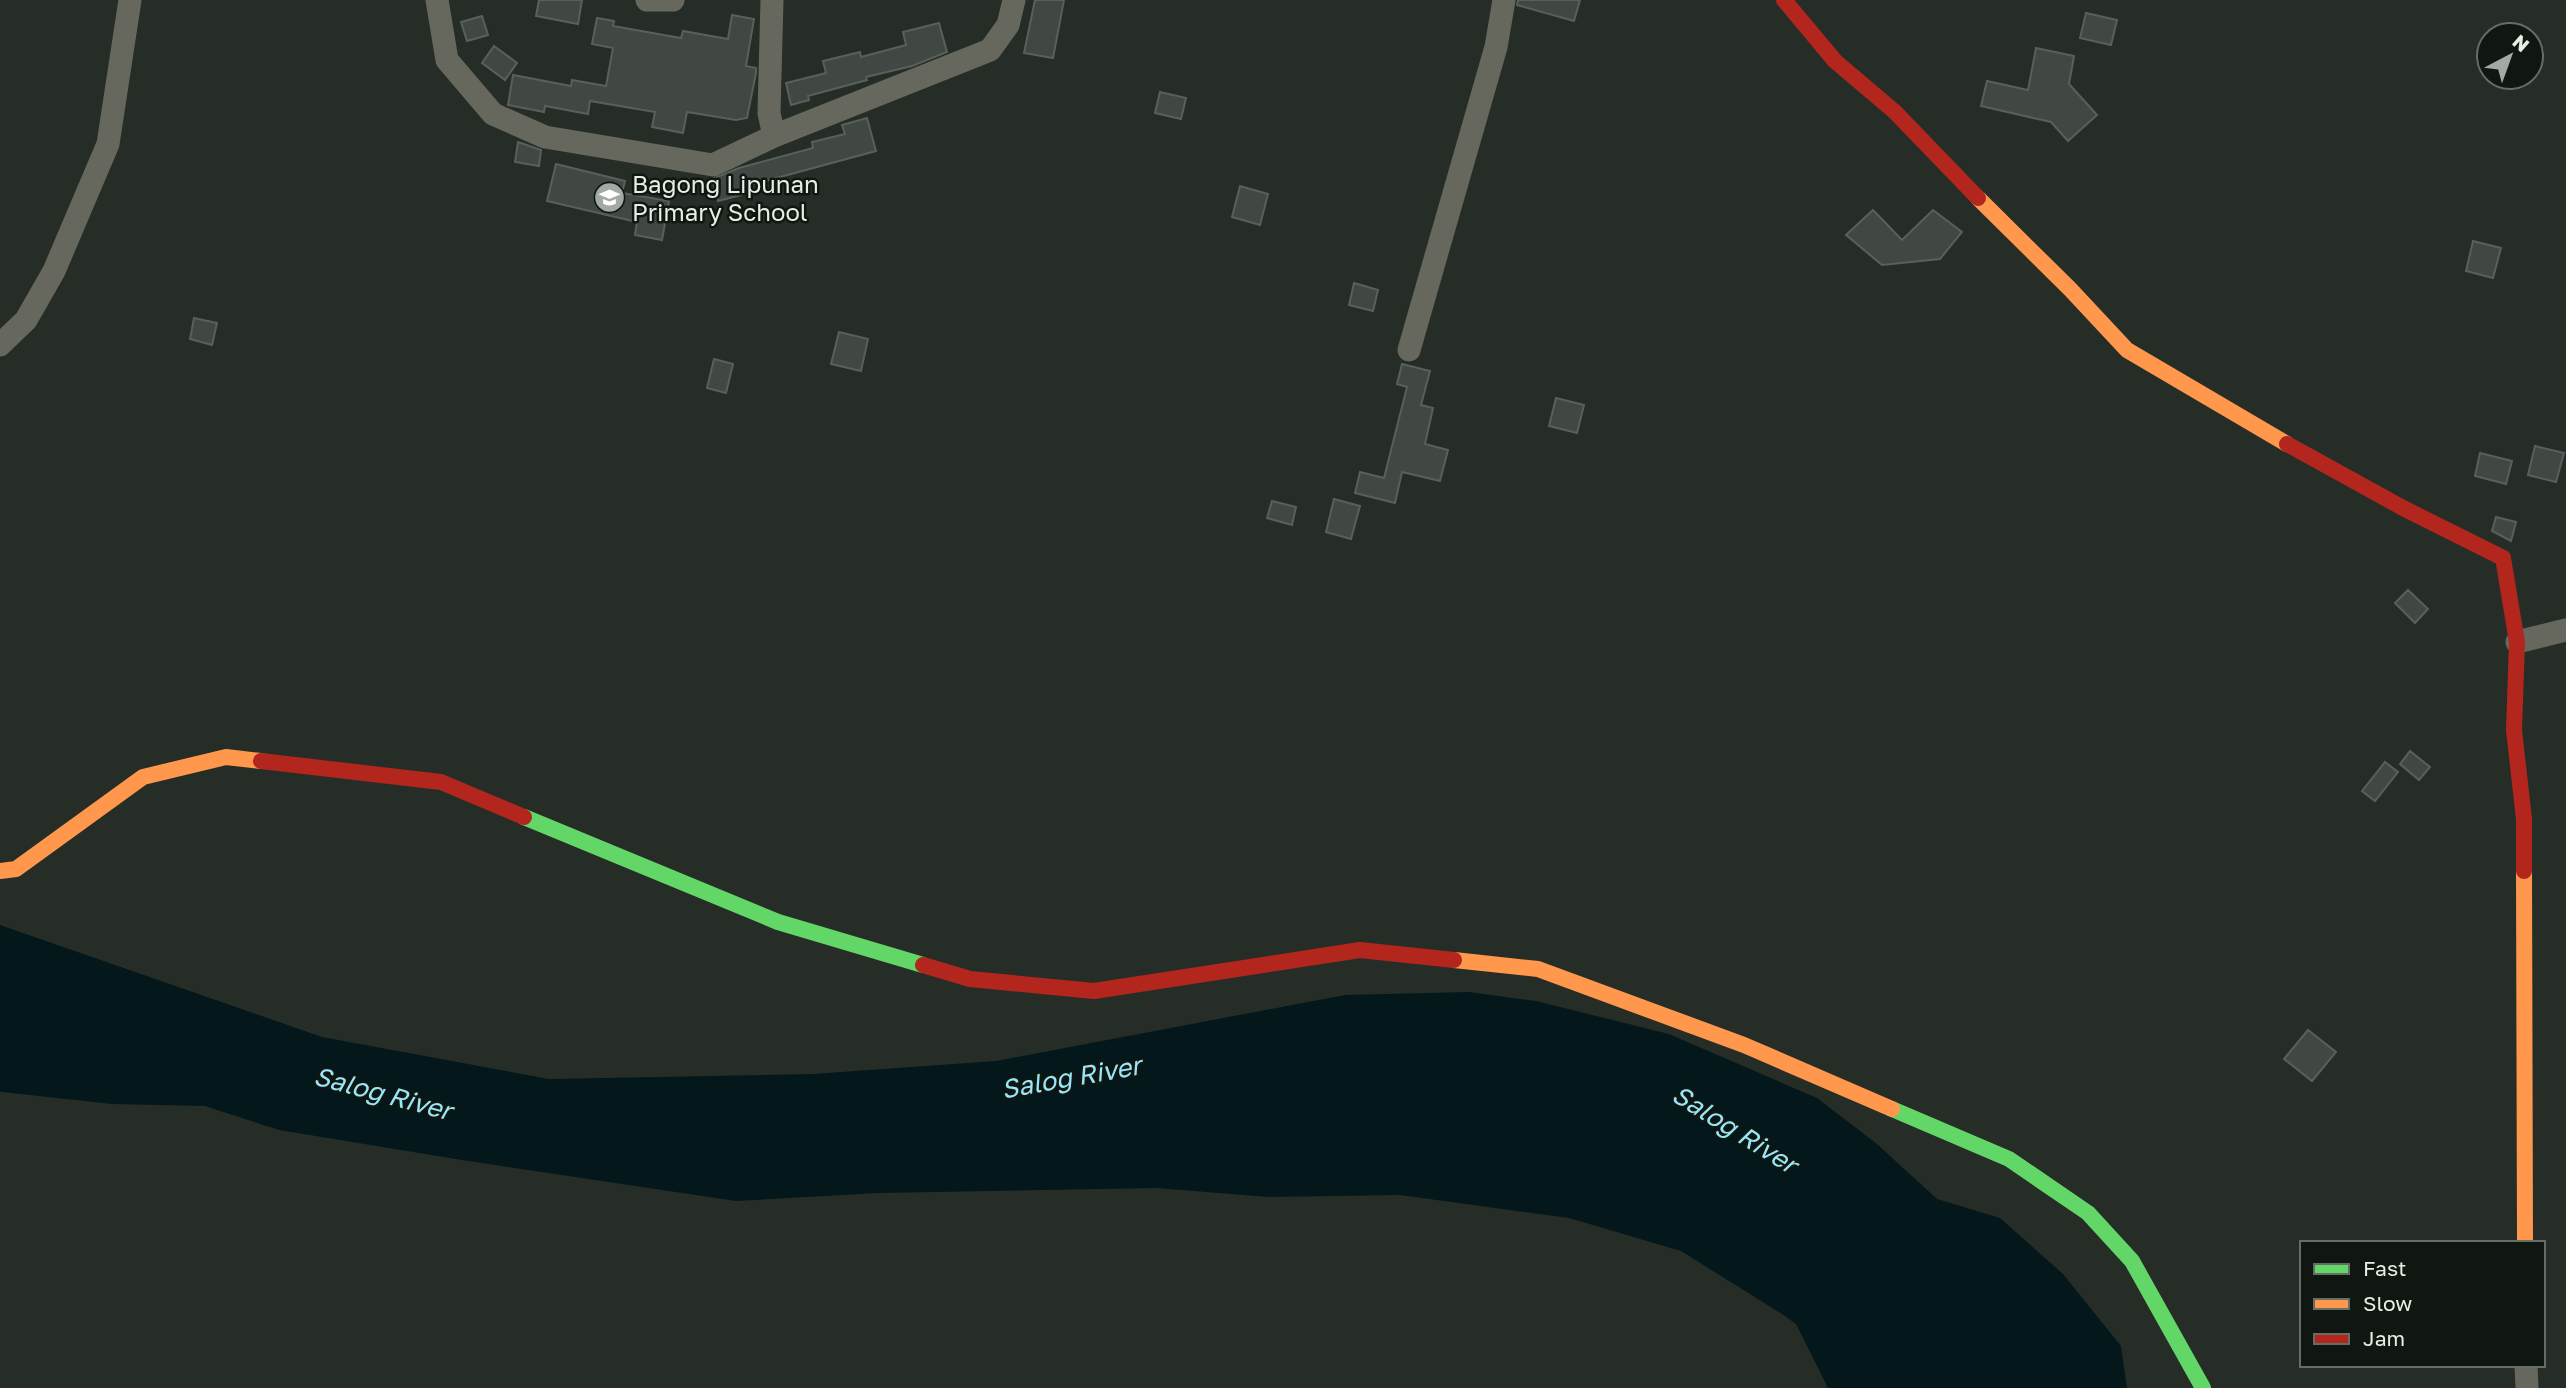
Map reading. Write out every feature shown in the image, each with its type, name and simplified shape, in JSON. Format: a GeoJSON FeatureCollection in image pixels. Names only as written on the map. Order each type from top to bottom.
{"type":"FeatureCollection","features":[{"type":"Feature","properties":{"kind":"street"},"geometry":{"type":"LineString","coordinates":[[0,345],[26,320],[54,271],[108,144],[130,0]]}},
{"type":"Feature","properties":{"kind":"street"},"geometry":{"type":"LineString","coordinates":[[437,0],[447,60],[493,114],[545,137],[713,165],[774,136],[990,50],[1008,25],[1014,0]]}},
{"type":"Feature","properties":{"kind":"street"},"geometry":{"type":"LineString","coordinates":[[648,0],[673,0]]}},
{"type":"Feature","properties":{"kind":"street"},"geometry":{"type":"LineString","coordinates":[[772,0],[769,113],[774,136]]}},
{"type":"Feature","properties":{"kind":"street"},"geometry":{"type":"LineString","coordinates":[[1409,350],[1496,47],[1504,0]]}},
{"type":"Feature","properties":{"kind":"street"},"geometry":{"type":"LineString","coordinates":[[1784,0],[1835,61],[1895,112],[2127,350],[2296,449],[2403,508],[2503,558],[2517,642],[2514,730],[2524,820],[2525,1241]]}},
{"type":"Feature","properties":{"kind":"street"},"geometry":{"type":"LineString","coordinates":[[2517,642],[2566,630]]}},
{"type":"Feature","properties":{"kind":"street"},"geometry":{"type":"LineString","coordinates":[[0,871],[16,869],[144,777],[226,757],[441,782],[778,922],[970,979],[1094,991],[1360,950],[1538,969],[1744,1045],[2009,1159],[2088,1213],[2132,1261],[2203,1388]]}},
{"type":"Feature","properties":{"kind":"street"},"geometry":{"type":"LineString","coordinates":[[2526,1367],[2527,1388]]}},
{"type":"Feature","properties":{"kind":"water","name":"Salog River"},"geometry":{"type":"Polygon","coordinates":[[[0,925],[322,1037],[549,1079],[813,1074],[996,1061],[1345,995],[1469,992],[1536,1001],[1669,1034],[1817,1098],[1877,1144],[1937,1199],[2000,1218],[2063,1274],[2121,1346],[2127,1388],[1828,1388],[1796,1324],[1782,1314],[1681,1251],[1569,1218],[1400,1195],[1268,1197],[1157,1188],[879,1193],[736,1201],[279,1130],[205,1106],[112,1104],[2,1092],[0,925]]]}},
{"type":"Feature","properties":{"kind":"building"},"geometry":{"type":"Polygon","coordinates":[[[539,0],[582,0],[578,24],[536,16],[539,0]]]}},
{"type":"Feature","properties":{"kind":"building"},"geometry":{"type":"Polygon","coordinates":[[[1035,0],[1064,0],[1053,58],[1024,53],[1035,0]]]}},
{"type":"Feature","properties":{"kind":"building"},"geometry":{"type":"Polygon","coordinates":[[[1518,0],[1580,0],[1574,21],[1517,5],[1518,0]]]}},
{"type":"Feature","properties":{"kind":"building"},"geometry":{"type":"Polygon","coordinates":[[[2086,13],[2117,20],[2111,45],[2080,38],[2086,13]]]}},
{"type":"Feature","properties":{"kind":"building"},"geometry":{"type":"Polygon","coordinates":[[[732,15],[754,19],[746,66],[756,68],[756,73],[747,118],[736,120],[687,112],[683,133],[652,127],[655,112],[590,101],[588,114],[545,106],[544,112],[508,105],[513,75],[571,86],[572,80],[606,86],[613,48],[592,44],[597,18],[614,21],[613,26],[681,38],[683,31],[728,39],[732,15]]]}},
{"type":"Feature","properties":{"kind":"building"},"geometry":{"type":"Polygon","coordinates":[[[482,16],[488,35],[467,41],[461,22],[482,16]]]}},
{"type":"Feature","properties":{"kind":"building"},"geometry":{"type":"Polygon","coordinates":[[[939,23],[947,52],[912,66],[866,77],[867,80],[808,96],[809,100],[791,105],[786,83],[826,73],[823,61],[860,52],[861,57],[906,45],[903,32],[939,23]]]}},
{"type":"Feature","properties":{"kind":"building"},"geometry":{"type":"Polygon","coordinates":[[[494,46],[517,63],[505,80],[482,63],[494,46]]]}},
{"type":"Feature","properties":{"kind":"building"},"geometry":{"type":"Polygon","coordinates":[[[2036,48],[2074,56],[2069,84],[2097,115],[2068,141],[2051,122],[1981,106],[1987,81],[2028,90],[2036,48]]]}},
{"type":"Feature","properties":{"kind":"building"},"geometry":{"type":"Polygon","coordinates":[[[1160,92],[1186,98],[1181,119],[1155,113],[1160,92]]]}},
{"type":"Feature","properties":{"kind":"building"},"geometry":{"type":"Polygon","coordinates":[[[867,118],[876,151],[743,187],[745,194],[718,201],[712,179],[739,168],[813,148],[812,142],[845,134],[842,125],[867,118]]]}},
{"type":"Feature","properties":{"kind":"building"},"geometry":{"type":"Polygon","coordinates":[[[518,142],[541,150],[539,166],[515,162],[518,142]]]}},
{"type":"Feature","properties":{"kind":"building"},"geometry":{"type":"Polygon","coordinates":[[[556,164],[625,181],[622,193],[669,201],[662,240],[635,235],[637,222],[547,201],[556,164]]]}},
{"type":"Feature","properties":{"kind":"building"},"geometry":{"type":"Polygon","coordinates":[[[1240,186],[1268,194],[1260,225],[1232,217],[1240,186]]]}},
{"type":"Feature","properties":{"kind":"building"},"geometry":{"type":"Polygon","coordinates":[[[1873,210],[1902,240],[1933,210],[1962,232],[1940,259],[1882,265],[1846,235],[1873,210]]]}},
{"type":"Feature","properties":{"kind":"building"},"geometry":{"type":"Polygon","coordinates":[[[2473,241],[2501,248],[2493,278],[2466,271],[2473,241]]]}},
{"type":"Feature","properties":{"kind":"building"},"geometry":{"type":"Polygon","coordinates":[[[1354,283],[1378,290],[1373,311],[1349,305],[1354,283]]]}},
{"type":"Feature","properties":{"kind":"building"},"geometry":{"type":"Polygon","coordinates":[[[194,318],[217,323],[212,345],[190,339],[194,318]]]}},
{"type":"Feature","properties":{"kind":"building"},"geometry":{"type":"Polygon","coordinates":[[[839,332],[868,339],[861,371],[831,364],[839,332]]]}},
{"type":"Feature","properties":{"kind":"building"},"geometry":{"type":"Polygon","coordinates":[[[714,359],[733,364],[726,393],[707,388],[714,359]]]}},
{"type":"Feature","properties":{"kind":"building"},"geometry":{"type":"Polygon","coordinates":[[[1402,364],[1430,371],[1421,405],[1433,408],[1425,444],[1448,450],[1440,481],[1402,472],[1395,503],[1355,493],[1360,472],[1384,478],[1407,387],[1397,384],[1402,364]]]}},
{"type":"Feature","properties":{"kind":"building"},"geometry":{"type":"Polygon","coordinates":[[[1556,398],[1584,405],[1577,433],[1549,426],[1556,398]]]}},
{"type":"Feature","properties":{"kind":"building"},"geometry":{"type":"Polygon","coordinates":[[[2535,446],[2564,453],[2556,482],[2528,475],[2535,446]]]}},
{"type":"Feature","properties":{"kind":"building"},"geometry":{"type":"Polygon","coordinates":[[[2480,453],[2512,461],[2506,484],[2475,476],[2480,453]]]}},
{"type":"Feature","properties":{"kind":"building"},"geometry":{"type":"Polygon","coordinates":[[[1334,499],[1360,506],[1351,539],[1326,532],[1334,499]]]}},
{"type":"Feature","properties":{"kind":"building"},"geometry":{"type":"Polygon","coordinates":[[[1272,501],[1296,507],[1292,525],[1267,518],[1272,501]]]}},
{"type":"Feature","properties":{"kind":"building"},"geometry":{"type":"Polygon","coordinates":[[[2496,517],[2516,522],[2511,541],[2492,531],[2496,517]]]}},
{"type":"Feature","properties":{"kind":"building"},"geometry":{"type":"Polygon","coordinates":[[[2408,590],[2428,609],[2415,623],[2395,603],[2408,590]]]}},
{"type":"Feature","properties":{"kind":"building"},"geometry":{"type":"Polygon","coordinates":[[[2410,751],[2430,767],[2419,780],[2400,764],[2410,751]]]}},
{"type":"Feature","properties":{"kind":"building"},"geometry":{"type":"Polygon","coordinates":[[[2385,762],[2398,772],[2375,801],[2362,791],[2385,762]]]}},
{"type":"Feature","properties":{"kind":"building"},"geometry":{"type":"Polygon","coordinates":[[[2308,1030],[2336,1052],[2312,1081],[2284,1059],[2308,1030]]]}},
{"type":"Feature","properties":{"kind":"traffic: fast"},"geometry":{"type":"LineString","coordinates":[[524,817],[778,922],[923,965]]}},
{"type":"Feature","properties":{"kind":"traffic: fast"},"geometry":{"type":"LineString","coordinates":[[1892,1109],[2009,1159],[2088,1213],[2132,1261],[2203,1388]]}},
{"type":"Feature","properties":{"kind":"traffic: slow"},"geometry":{"type":"LineString","coordinates":[[1978,198],[2127,350],[2287,444]]}},
{"type":"Feature","properties":{"kind":"traffic: slow"},"geometry":{"type":"LineString","coordinates":[[0,871],[16,869],[143,777],[226,757],[261,761]]}},
{"type":"Feature","properties":{"kind":"traffic: slow"},"geometry":{"type":"LineString","coordinates":[[2524,871],[2525,1241]]}},
{"type":"Feature","properties":{"kind":"traffic: slow"},"geometry":{"type":"LineString","coordinates":[[1454,960],[1538,969],[1744,1045],[1892,1109]]}},
{"type":"Feature","properties":{"kind":"traffic: jam"},"geometry":{"type":"LineString","coordinates":[[1784,0],[1835,61],[1895,112],[1978,198]]}},
{"type":"Feature","properties":{"kind":"traffic: jam"},"geometry":{"type":"LineString","coordinates":[[2287,444],[2403,508],[2503,558],[2517,642],[2514,730],[2524,819],[2524,871]]}},
{"type":"Feature","properties":{"kind":"traffic: jam"},"geometry":{"type":"LineString","coordinates":[[261,761],[441,782],[524,817]]}},
{"type":"Feature","properties":{"kind":"traffic: jam"},"geometry":{"type":"LineString","coordinates":[[923,965],[970,979],[1094,991],[1360,950],[1454,960]]}},
{"type":"Feature","properties":{"kind":"place","name":"Bagong Lipunan Primary School"},"geometry":{"type":"Point","coordinates":[609,197]}}]}
